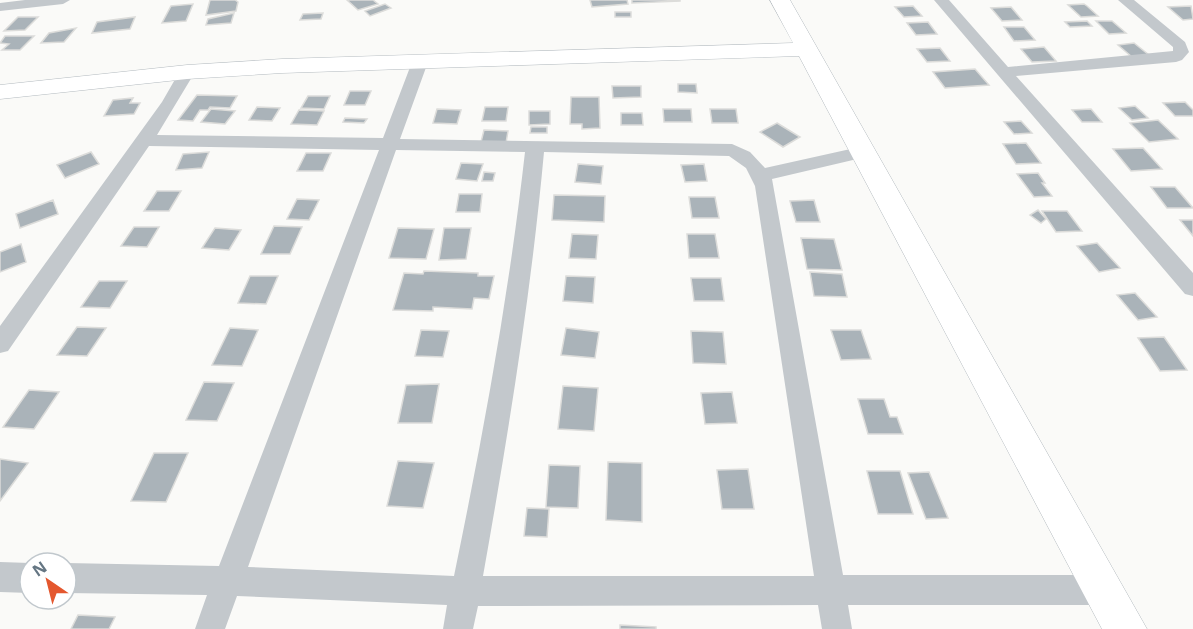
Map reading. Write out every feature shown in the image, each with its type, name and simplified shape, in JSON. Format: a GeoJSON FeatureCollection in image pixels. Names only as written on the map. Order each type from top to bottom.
{"type":"FeatureCollection","features":[{"type":"Feature","properties":{"kind":"street"},"geometry":{"type":"LineString","coordinates":[[0,6],[63,0]]}},
{"type":"Feature","properties":{"kind":"street"},"geometry":{"type":"LineString","coordinates":[[941,0],[1193,288]]}},
{"type":"Feature","properties":{"kind":"street"},"geometry":{"type":"LineString","coordinates":[[1003,72],[1176,57],[1181,52],[1180,45],[1125,0]]}},
{"type":"Feature","properties":{"kind":"street"},"geometry":{"type":"LineString","coordinates":[[737,51],[775,17],[805,49],[864,152],[1125,629]]}},
{"type":"Feature","properties":{"kind":"street"},"geometry":{"type":"LineString","coordinates":[[0,92],[187,72],[282,66],[805,49]]}},
{"type":"Feature","properties":{"kind":"street"},"geometry":{"type":"LineString","coordinates":[[737,51],[784,57],[822,79]]}},
{"type":"Feature","properties":{"kind":"street"},"geometry":{"type":"LineString","coordinates":[[210,629],[420,62]]}},
{"type":"Feature","properties":{"kind":"street"},"geometry":{"type":"LineString","coordinates":[[0,344],[145,140],[170,103],[187,72]]}},
{"type":"Feature","properties":{"kind":"street"},"geometry":{"type":"LineString","coordinates":[[145,140],[732,150],[747,157],[761,174],[767,198],[837,629]]}},
{"type":"Feature","properties":{"kind":"street"},"geometry":{"type":"LineString","coordinates":[[458,629],[463,591],[500,412],[523,265],[535,147]]}},
{"type":"Feature","properties":{"kind":"street"},"geometry":{"type":"LineString","coordinates":[[761,174],[864,152]]}},
{"type":"Feature","properties":{"kind":"street"},"geometry":{"type":"LineString","coordinates":[[0,577],[18,578]]}},
{"type":"Feature","properties":{"kind":"street"},"geometry":{"type":"LineString","coordinates":[[78,578],[226,581],[463,591],[1104,590]]}},
{"type":"Feature","properties":{"kind":"building"},"geometry":{"type":"Polygon","coordinates":[[[210,0],[235,0],[238,2],[236,11],[206,15],[210,0]]]}},
{"type":"Feature","properties":{"kind":"building"},"geometry":{"type":"Polygon","coordinates":[[[347,0],[373,0],[378,4],[358,10],[347,0]]]}},
{"type":"Feature","properties":{"kind":"building"},"geometry":{"type":"Polygon","coordinates":[[[590,0],[627,0],[628,4],[592,7],[590,0]]]}},
{"type":"Feature","properties":{"kind":"building"},"geometry":{"type":"Polygon","coordinates":[[[632,0],[680,0],[680,1],[632,3],[632,0]]]}},
{"type":"Feature","properties":{"kind":"building"},"geometry":{"type":"Polygon","coordinates":[[[193,4],[186,21],[162,23],[171,6],[193,4]]]}},
{"type":"Feature","properties":{"kind":"building"},"geometry":{"type":"Polygon","coordinates":[[[385,4],[391,8],[370,16],[365,11],[385,4]]]}},
{"type":"Feature","properties":{"kind":"building"},"geometry":{"type":"Polygon","coordinates":[[[1084,4],[1098,16],[1081,17],[1068,5],[1084,4]]]}},
{"type":"Feature","properties":{"kind":"building"},"geometry":{"type":"Polygon","coordinates":[[[913,6],[922,16],[904,17],[895,7],[913,6]]]}},
{"type":"Feature","properties":{"kind":"building"},"geometry":{"type":"Polygon","coordinates":[[[1191,6],[1193,19],[1183,20],[1168,7],[1191,6]]]}},
{"type":"Feature","properties":{"kind":"building"},"geometry":{"type":"Polygon","coordinates":[[[1011,7],[1022,20],[1002,21],[991,8],[1011,7]]]}},
{"type":"Feature","properties":{"kind":"building"},"geometry":{"type":"Polygon","coordinates":[[[615,12],[631,12],[631,17],[615,17],[615,12]]]}},
{"type":"Feature","properties":{"kind":"building"},"geometry":{"type":"Polygon","coordinates":[[[234,13],[231,23],[206,25],[208,19],[234,13]]]}},
{"type":"Feature","properties":{"kind":"building"},"geometry":{"type":"Polygon","coordinates":[[[323,13],[321,19],[300,20],[303,14],[323,13]]]}},
{"type":"Feature","properties":{"kind":"building"},"geometry":{"type":"Polygon","coordinates":[[[18,17],[38,17],[25,30],[4,31],[18,17]]]}},
{"type":"Feature","properties":{"kind":"building"},"geometry":{"type":"Polygon","coordinates":[[[135,17],[130,29],[92,33],[97,22],[135,17]]]}},
{"type":"Feature","properties":{"kind":"building"},"geometry":{"type":"Polygon","coordinates":[[[1087,21],[1092,26],[1070,27],[1065,22],[1087,21]]]}},
{"type":"Feature","properties":{"kind":"building"},"geometry":{"type":"Polygon","coordinates":[[[1096,21],[1112,21],[1126,33],[1109,34],[1096,21]]]}},
{"type":"Feature","properties":{"kind":"building"},"geometry":{"type":"Polygon","coordinates":[[[928,22],[937,34],[916,35],[907,23],[928,22]]]}},
{"type":"Feature","properties":{"kind":"building"},"geometry":{"type":"Polygon","coordinates":[[[1004,27],[1024,27],[1035,40],[1014,41],[1004,27]]]}},
{"type":"Feature","properties":{"kind":"building"},"geometry":{"type":"Polygon","coordinates":[[[76,28],[64,42],[41,43],[49,33],[76,28]]]}},
{"type":"Feature","properties":{"kind":"building"},"geometry":{"type":"Polygon","coordinates":[[[5,36],[34,36],[20,50],[2,50],[9,44],[0,43],[5,36]]]}},
{"type":"Feature","properties":{"kind":"building"},"geometry":{"type":"Polygon","coordinates":[[[1134,43],[1149,55],[1132,57],[1118,45],[1134,43]]]}},
{"type":"Feature","properties":{"kind":"building"},"geometry":{"type":"Polygon","coordinates":[[[1044,47],[1056,61],[1032,62],[1021,49],[1044,47]]]}},
{"type":"Feature","properties":{"kind":"building"},"geometry":{"type":"Polygon","coordinates":[[[940,48],[950,61],[927,62],[917,49],[940,48]]]}},
{"type":"Feature","properties":{"kind":"building"},"geometry":{"type":"Polygon","coordinates":[[[975,69],[989,85],[945,88],[933,72],[975,69]]]}},
{"type":"Feature","properties":{"kind":"building"},"geometry":{"type":"Polygon","coordinates":[[[678,84],[696,84],[697,93],[678,92],[678,84]]]}},
{"type":"Feature","properties":{"kind":"building"},"geometry":{"type":"Polygon","coordinates":[[[612,86],[641,86],[641,97],[613,98],[612,86]]]}},
{"type":"Feature","properties":{"kind":"building"},"geometry":{"type":"Polygon","coordinates":[[[350,91],[371,91],[365,105],[344,105],[350,91]]]}},
{"type":"Feature","properties":{"kind":"building"},"geometry":{"type":"Polygon","coordinates":[[[197,95],[237,96],[230,108],[210,107],[208,110],[200,110],[193,121],[178,120],[197,95]]]}},
{"type":"Feature","properties":{"kind":"building"},"geometry":{"type":"Polygon","coordinates":[[[308,96],[330,96],[324,109],[301,108],[308,96]]]}},
{"type":"Feature","properties":{"kind":"building"},"geometry":{"type":"Polygon","coordinates":[[[571,97],[599,97],[600,128],[582,129],[582,124],[570,124],[571,97]]]}},
{"type":"Feature","properties":{"kind":"building"},"geometry":{"type":"Polygon","coordinates":[[[133,98],[130,103],[140,103],[134,114],[104,116],[113,100],[133,98]]]}},
{"type":"Feature","properties":{"kind":"building"},"geometry":{"type":"Polygon","coordinates":[[[1185,102],[1193,110],[1193,116],[1175,116],[1163,103],[1185,102]]]}},
{"type":"Feature","properties":{"kind":"building"},"geometry":{"type":"Polygon","coordinates":[[[1135,106],[1148,118],[1132,120],[1119,108],[1135,106]]]}},
{"type":"Feature","properties":{"kind":"building"},"geometry":{"type":"Polygon","coordinates":[[[257,107],[280,108],[272,121],[249,120],[257,107]]]}},
{"type":"Feature","properties":{"kind":"building"},"geometry":{"type":"Polygon","coordinates":[[[485,107],[508,107],[506,121],[482,121],[485,107]]]}},
{"type":"Feature","properties":{"kind":"building"},"geometry":{"type":"Polygon","coordinates":[[[211,109],[235,111],[225,124],[201,122],[211,109]]]}},
{"type":"Feature","properties":{"kind":"building"},"geometry":{"type":"Polygon","coordinates":[[[437,109],[461,110],[457,124],[433,123],[437,109]]]}},
{"type":"Feature","properties":{"kind":"building"},"geometry":{"type":"Polygon","coordinates":[[[663,109],[691,109],[692,122],[664,122],[663,109]]]}},
{"type":"Feature","properties":{"kind":"building"},"geometry":{"type":"Polygon","coordinates":[[[710,109],[736,109],[738,123],[712,123],[710,109]]]}},
{"type":"Feature","properties":{"kind":"building"},"geometry":{"type":"Polygon","coordinates":[[[1091,109],[1102,122],[1082,122],[1072,110],[1091,109]]]}},
{"type":"Feature","properties":{"kind":"building"},"geometry":{"type":"Polygon","coordinates":[[[299,110],[324,111],[317,125],[291,124],[299,110]]]}},
{"type":"Feature","properties":{"kind":"building"},"geometry":{"type":"Polygon","coordinates":[[[529,111],[550,111],[550,124],[529,125],[529,111]]]}},
{"type":"Feature","properties":{"kind":"building"},"geometry":{"type":"Polygon","coordinates":[[[621,113],[642,113],[643,125],[621,125],[621,113]]]}},
{"type":"Feature","properties":{"kind":"building"},"geometry":{"type":"Polygon","coordinates":[[[345,118],[367,119],[364,123],[343,122],[345,118]]]}},
{"type":"Feature","properties":{"kind":"building"},"geometry":{"type":"Polygon","coordinates":[[[1158,120],[1178,139],[1149,142],[1130,123],[1158,120]]]}},
{"type":"Feature","properties":{"kind":"building"},"geometry":{"type":"Polygon","coordinates":[[[1021,121],[1032,133],[1014,134],[1004,122],[1021,121]]]}},
{"type":"Feature","properties":{"kind":"building"},"geometry":{"type":"Polygon","coordinates":[[[777,123],[800,137],[783,147],[760,132],[777,123]]]}},
{"type":"Feature","properties":{"kind":"building"},"geometry":{"type":"Polygon","coordinates":[[[531,127],[547,127],[547,133],[530,133],[531,127]]]}},
{"type":"Feature","properties":{"kind":"building"},"geometry":{"type":"Polygon","coordinates":[[[484,130],[508,131],[506,143],[481,142],[484,130]]]}},
{"type":"Feature","properties":{"kind":"building"},"geometry":{"type":"Polygon","coordinates":[[[1026,143],[1041,163],[1016,164],[1003,144],[1026,143]]]}},
{"type":"Feature","properties":{"kind":"building"},"geometry":{"type":"Polygon","coordinates":[[[1143,148],[1162,169],[1131,171],[1113,149],[1143,148]]]}},
{"type":"Feature","properties":{"kind":"building"},"geometry":{"type":"Polygon","coordinates":[[[91,152],[99,164],[65,178],[57,165],[91,152]]]}},
{"type":"Feature","properties":{"kind":"building"},"geometry":{"type":"Polygon","coordinates":[[[209,152],[202,168],[176,170],[183,154],[209,152]]]}},
{"type":"Feature","properties":{"kind":"building"},"geometry":{"type":"Polygon","coordinates":[[[306,153],[331,153],[323,171],[297,171],[306,153]]]}},
{"type":"Feature","properties":{"kind":"building"},"geometry":{"type":"Polygon","coordinates":[[[461,163],[483,164],[477,181],[456,179],[461,163]]]}},
{"type":"Feature","properties":{"kind":"building"},"geometry":{"type":"Polygon","coordinates":[[[578,164],[603,166],[601,184],[575,182],[578,164]]]}},
{"type":"Feature","properties":{"kind":"building"},"geometry":{"type":"Polygon","coordinates":[[[704,164],[707,181],[685,182],[681,165],[704,164]]]}},
{"type":"Feature","properties":{"kind":"building"},"geometry":{"type":"Polygon","coordinates":[[[484,172],[495,173],[493,181],[482,181],[484,172]]]}},
{"type":"Feature","properties":{"kind":"building"},"geometry":{"type":"Polygon","coordinates":[[[1038,173],[1052,196],[1034,197],[1017,174],[1038,173]]]}},
{"type":"Feature","properties":{"kind":"building"},"geometry":{"type":"Polygon","coordinates":[[[1151,187],[1175,187],[1193,208],[1167,208],[1151,187]]]}},
{"type":"Feature","properties":{"kind":"building"},"geometry":{"type":"Polygon","coordinates":[[[157,191],[181,191],[169,211],[144,211],[157,191]]]}},
{"type":"Feature","properties":{"kind":"building"},"geometry":{"type":"Polygon","coordinates":[[[459,194],[482,194],[480,212],[456,212],[459,194]]]}},
{"type":"Feature","properties":{"kind":"building"},"geometry":{"type":"Polygon","coordinates":[[[554,195],[605,196],[604,222],[552,220],[554,195]]]}},
{"type":"Feature","properties":{"kind":"building"},"geometry":{"type":"Polygon","coordinates":[[[689,197],[715,197],[719,218],[692,218],[689,197]]]}},
{"type":"Feature","properties":{"kind":"building"},"geometry":{"type":"Polygon","coordinates":[[[297,199],[319,200],[309,220],[287,219],[297,199]]]}},
{"type":"Feature","properties":{"kind":"building"},"geometry":{"type":"Polygon","coordinates":[[[53,200],[58,214],[20,228],[16,214],[53,200]]]}},
{"type":"Feature","properties":{"kind":"building"},"geometry":{"type":"Polygon","coordinates":[[[814,200],[820,222],[796,222],[790,201],[814,200]]]}},
{"type":"Feature","properties":{"kind":"building"},"geometry":{"type":"Polygon","coordinates":[[[1038,210],[1046,219],[1041,223],[1030,215],[1038,210]]]}},
{"type":"Feature","properties":{"kind":"building"},"geometry":{"type":"Polygon","coordinates":[[[1042,211],[1067,211],[1082,231],[1056,232],[1042,211]]]}},
{"type":"Feature","properties":{"kind":"building"},"geometry":{"type":"Polygon","coordinates":[[[1180,220],[1193,220],[1193,236],[1180,220]]]}},
{"type":"Feature","properties":{"kind":"building"},"geometry":{"type":"Polygon","coordinates":[[[274,226],[302,227],[290,254],[261,254],[274,226]]]}},
{"type":"Feature","properties":{"kind":"building"},"geometry":{"type":"Polygon","coordinates":[[[134,227],[159,227],[147,247],[121,246],[134,227]]]}},
{"type":"Feature","properties":{"kind":"building"},"geometry":{"type":"Polygon","coordinates":[[[215,228],[241,230],[229,250],[202,248],[215,228]]]}},
{"type":"Feature","properties":{"kind":"building"},"geometry":{"type":"Polygon","coordinates":[[[398,228],[434,229],[426,259],[389,258],[398,228]]]}},
{"type":"Feature","properties":{"kind":"building"},"geometry":{"type":"Polygon","coordinates":[[[444,228],[471,228],[466,259],[439,260],[444,228]]]}},
{"type":"Feature","properties":{"kind":"building"},"geometry":{"type":"Polygon","coordinates":[[[572,234],[598,235],[596,259],[569,258],[572,234]]]}},
{"type":"Feature","properties":{"kind":"building"},"geometry":{"type":"Polygon","coordinates":[[[687,234],[715,234],[719,258],[689,258],[687,234]]]}},
{"type":"Feature","properties":{"kind":"building"},"geometry":{"type":"Polygon","coordinates":[[[801,238],[834,239],[842,270],[807,269],[801,238]]]}},
{"type":"Feature","properties":{"kind":"building"},"geometry":{"type":"Polygon","coordinates":[[[1097,243],[1120,268],[1099,272],[1077,246],[1097,243]]]}},
{"type":"Feature","properties":{"kind":"building"},"geometry":{"type":"Polygon","coordinates":[[[21,244],[26,262],[0,272],[0,252],[21,244]]]}},
{"type":"Feature","properties":{"kind":"building"},"geometry":{"type":"Polygon","coordinates":[[[424,271],[478,273],[478,276],[494,276],[489,299],[474,298],[472,309],[433,307],[433,311],[393,310],[404,273],[423,274],[424,271]]]}},
{"type":"Feature","properties":{"kind":"building"},"geometry":{"type":"Polygon","coordinates":[[[810,272],[842,274],[847,297],[814,296],[810,272]]]}},
{"type":"Feature","properties":{"kind":"building"},"geometry":{"type":"Polygon","coordinates":[[[250,276],[278,276],[266,304],[238,303],[250,276]]]}},
{"type":"Feature","properties":{"kind":"building"},"geometry":{"type":"Polygon","coordinates":[[[566,276],[595,277],[593,303],[563,301],[566,276]]]}},
{"type":"Feature","properties":{"kind":"building"},"geometry":{"type":"Polygon","coordinates":[[[691,278],[721,278],[724,301],[694,301],[691,278]]]}},
{"type":"Feature","properties":{"kind":"building"},"geometry":{"type":"Polygon","coordinates":[[[99,281],[127,281],[110,308],[81,307],[99,281]]]}},
{"type":"Feature","properties":{"kind":"building"},"geometry":{"type":"Polygon","coordinates":[[[1135,293],[1157,317],[1138,320],[1117,295],[1135,293]]]}},
{"type":"Feature","properties":{"kind":"building"},"geometry":{"type":"Polygon","coordinates":[[[77,327],[106,328],[87,356],[57,355],[77,327]]]}},
{"type":"Feature","properties":{"kind":"building"},"geometry":{"type":"Polygon","coordinates":[[[230,328],[258,330],[242,366],[212,365],[230,328]]]}},
{"type":"Feature","properties":{"kind":"building"},"geometry":{"type":"Polygon","coordinates":[[[566,328],[599,332],[595,358],[561,355],[566,328]]]}},
{"type":"Feature","properties":{"kind":"building"},"geometry":{"type":"Polygon","coordinates":[[[421,330],[449,331],[443,357],[415,356],[421,330]]]}},
{"type":"Feature","properties":{"kind":"building"},"geometry":{"type":"Polygon","coordinates":[[[831,330],[861,330],[871,359],[841,360],[831,330]]]}},
{"type":"Feature","properties":{"kind":"building"},"geometry":{"type":"Polygon","coordinates":[[[691,331],[723,332],[726,364],[693,363],[691,331]]]}},
{"type":"Feature","properties":{"kind":"building"},"geometry":{"type":"Polygon","coordinates":[[[1164,337],[1187,370],[1160,371],[1138,338],[1164,337]]]}},
{"type":"Feature","properties":{"kind":"building"},"geometry":{"type":"Polygon","coordinates":[[[204,382],[234,383],[217,421],[186,420],[204,382]]]}},
{"type":"Feature","properties":{"kind":"building"},"geometry":{"type":"Polygon","coordinates":[[[439,384],[432,423],[398,423],[406,385],[439,384]]]}},
{"type":"Feature","properties":{"kind":"building"},"geometry":{"type":"Polygon","coordinates":[[[563,386],[598,388],[594,431],[558,429],[563,386]]]}},
{"type":"Feature","properties":{"kind":"building"},"geometry":{"type":"Polygon","coordinates":[[[29,390],[59,392],[34,429],[3,427],[29,390]]]}},
{"type":"Feature","properties":{"kind":"building"},"geometry":{"type":"Polygon","coordinates":[[[732,392],[737,423],[705,424],[701,393],[732,392]]]}},
{"type":"Feature","properties":{"kind":"building"},"geometry":{"type":"Polygon","coordinates":[[[858,399],[884,399],[890,417],[897,417],[903,434],[868,434],[858,399]]]}},
{"type":"Feature","properties":{"kind":"building"},"geometry":{"type":"Polygon","coordinates":[[[154,453],[188,453],[166,502],[131,501],[154,453]]]}},
{"type":"Feature","properties":{"kind":"building"},"geometry":{"type":"Polygon","coordinates":[[[0,459],[28,463],[0,501],[0,459]]]}},
{"type":"Feature","properties":{"kind":"building"},"geometry":{"type":"Polygon","coordinates":[[[398,461],[434,463],[423,508],[387,506],[398,461]]]}},
{"type":"Feature","properties":{"kind":"building"},"geometry":{"type":"Polygon","coordinates":[[[608,462],[642,463],[642,522],[606,520],[608,462]]]}},
{"type":"Feature","properties":{"kind":"building"},"geometry":{"type":"Polygon","coordinates":[[[549,465],[580,466],[578,508],[546,507],[549,465]]]}},
{"type":"Feature","properties":{"kind":"building"},"geometry":{"type":"Polygon","coordinates":[[[748,469],[754,509],[722,509],[717,470],[748,469]]]}},
{"type":"Feature","properties":{"kind":"building"},"geometry":{"type":"Polygon","coordinates":[[[867,471],[900,471],[913,514],[878,514],[867,471]]]}},
{"type":"Feature","properties":{"kind":"building"},"geometry":{"type":"Polygon","coordinates":[[[929,472],[948,518],[926,519],[908,473],[929,472]]]}},
{"type":"Feature","properties":{"kind":"building"},"geometry":{"type":"Polygon","coordinates":[[[527,508],[549,509],[547,537],[524,536],[527,508]]]}},
{"type":"Feature","properties":{"kind":"building"},"geometry":{"type":"Polygon","coordinates":[[[78,615],[115,617],[109,629],[71,629],[78,615]]]}},
{"type":"Feature","properties":{"kind":"building"},"geometry":{"type":"Polygon","coordinates":[[[620,625],[656,627],[656,629],[620,629],[620,625]]]}}]}
